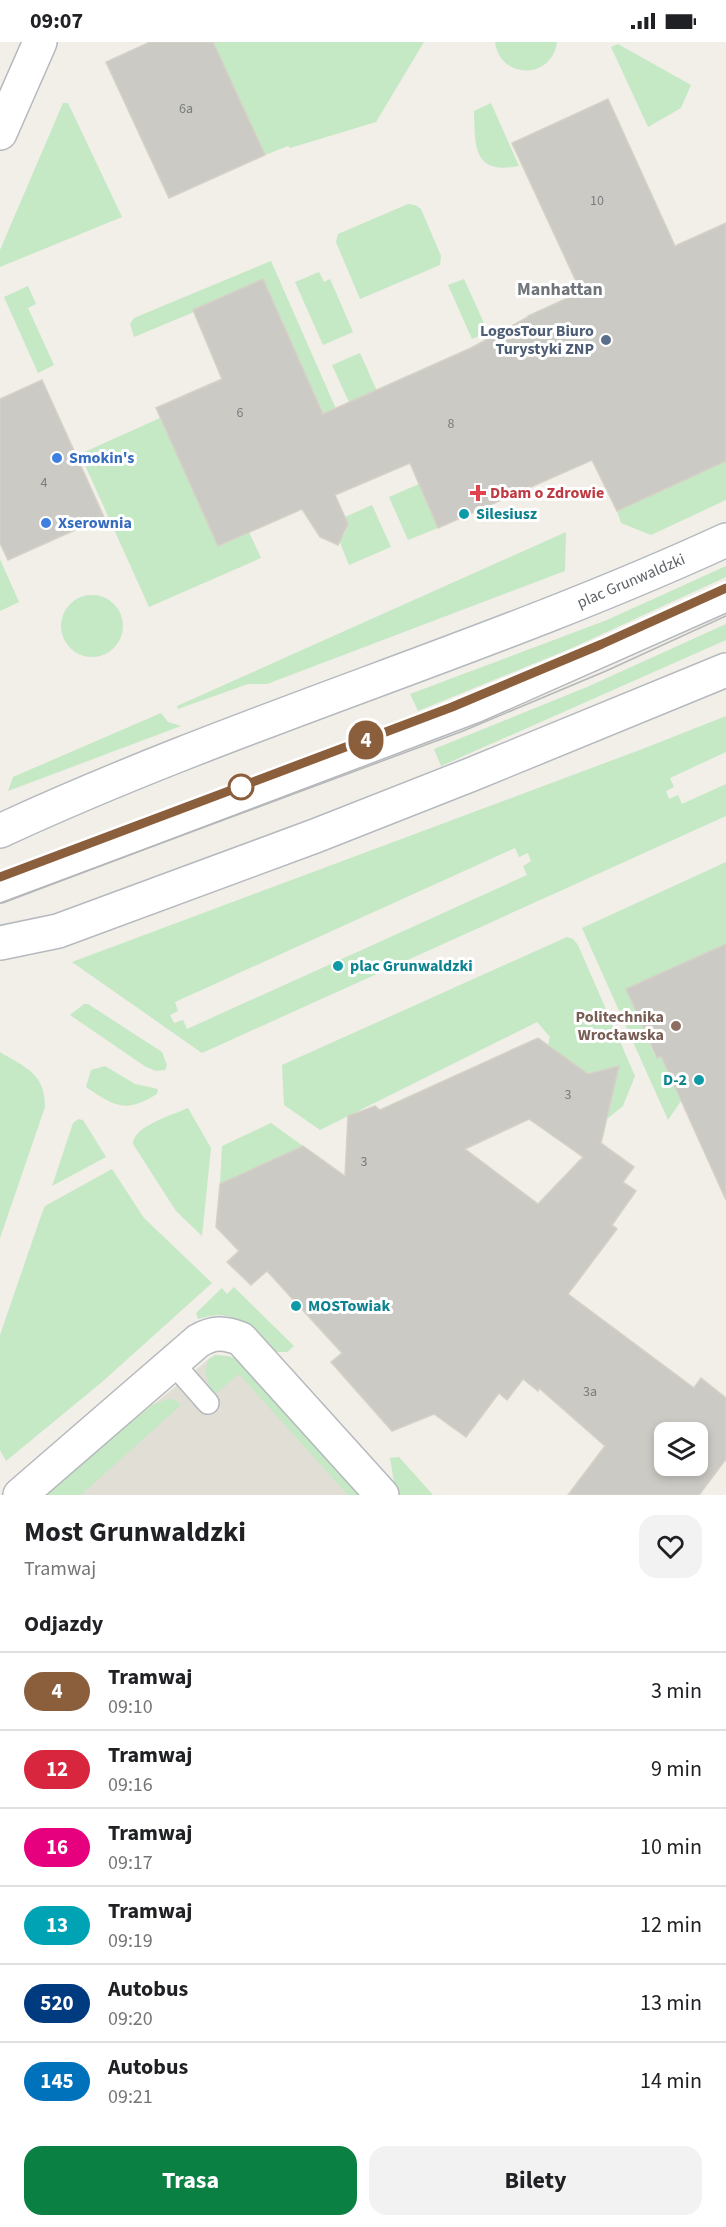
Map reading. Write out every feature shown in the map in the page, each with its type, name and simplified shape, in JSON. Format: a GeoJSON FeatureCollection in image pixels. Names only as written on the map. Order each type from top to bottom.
{"type":"FeatureCollection","features":[{"type":"Feature","properties":{"kind":"main road"},"geometry":{"type":"LineString","coordinates":[[0,133],[40,42]]}},
{"type":"Feature","properties":{"kind":"main road","name":"plac Grunwaldzki"},"geometry":{"type":"LineString","coordinates":[[0,831],[132,772],[561,610],[726,540]]}},
{"type":"Feature","properties":{"kind":"main road"},"geometry":{"type":"LineString","coordinates":[[0,943],[58,931],[315,836],[470,775],[726,669]]}},
{"type":"Feature","properties":{"kind":"main road"},"geometry":{"type":"LineString","coordinates":[[20,1495],[198,1341],[211,1334],[222,1333],[241,1339],[382,1495]]}},
{"type":"Feature","properties":{"kind":"lane"},"geometry":{"type":"LineString","coordinates":[[0,892],[478,711],[726,601]]}},
{"type":"Feature","properties":{"kind":"lane"},"geometry":{"type":"LineString","coordinates":[[172,1362],[208,1402]]}},
{"type":"Feature","properties":{"kind":"shaded area"},"geometry":{"type":"Polygon","coordinates":[[[215,1355],[230,1356],[362,1495],[44,1495],[210,1358],[215,1355]]]}},
{"type":"Feature","properties":{"kind":"green space"},"geometry":{"type":"Polygon","coordinates":[[[213,42],[424,42],[376,122],[290,148],[288,146],[265,155],[213,42]]]}},
{"type":"Feature","properties":{"kind":"green space"},"geometry":{"type":"Polygon","coordinates":[[[495,42],[557,42],[553,54],[546,63],[537,69],[526,70],[515,69],[506,63],[499,54],[495,42]]]}},
{"type":"Feature","properties":{"kind":"green space"},"geometry":{"type":"Polygon","coordinates":[[[618,44],[691,85],[681,108],[648,127],[611,47],[618,44]]]}},
{"type":"Feature","properties":{"kind":"green space"},"geometry":{"type":"Polygon","coordinates":[[[63,103],[68,103],[122,217],[0,267],[0,250],[63,103]]]}},
{"type":"Feature","properties":{"kind":"green space"},"geometry":{"type":"Polygon","coordinates":[[[491,103],[519,166],[504,168],[493,166],[485,162],[480,155],[475,136],[474,111],[491,103]]]}},
{"type":"Feature","properties":{"kind":"green space"},"geometry":{"type":"Polygon","coordinates":[[[408,204],[421,209],[441,256],[440,265],[360,299],[336,242],[338,234],[408,204]]]}},
{"type":"Feature","properties":{"kind":"green space"},"geometry":{"type":"Polygon","coordinates":[[[271,261],[351,443],[325,418],[263,279],[193,310],[194,312],[134,337],[130,324],[134,318],[271,261]]]}},
{"type":"Feature","properties":{"kind":"green space"},"geometry":{"type":"Polygon","coordinates":[[[319,272],[324,282],[330,279],[353,332],[323,345],[295,282],[319,272]]]}},
{"type":"Feature","properties":{"kind":"green space"},"geometry":{"type":"Polygon","coordinates":[[[464,279],[488,332],[472,339],[448,285],[464,279]]]}},
{"type":"Feature","properties":{"kind":"green space"},"geometry":{"type":"Polygon","coordinates":[[[28,286],[36,304],[28,308],[54,365],[38,373],[4,297],[28,286]]]}},
{"type":"Feature","properties":{"kind":"green space"},"geometry":{"type":"Polygon","coordinates":[[[360,353],[407,458],[380,470],[332,365],[360,353]]]}},
{"type":"Feature","properties":{"kind":"green space"},"geometry":{"type":"Polygon","coordinates":[[[160,418],[218,546],[249,532],[261,558],[149,607],[80,454],[160,418]]]}},
{"type":"Feature","properties":{"kind":"green space"},"geometry":{"type":"Polygon","coordinates":[[[726,461],[726,500],[651,535],[621,523],[617,511],[726,461]]]}},
{"type":"Feature","properties":{"kind":"green space"},"geometry":{"type":"Polygon","coordinates":[[[419,484],[438,528],[408,540],[389,497],[419,484]]]}},
{"type":"Feature","properties":{"kind":"green space"},"geometry":{"type":"Polygon","coordinates":[[[372,505],[391,547],[349,565],[339,540],[346,529],[345,517],[372,505]]]}},
{"type":"Feature","properties":{"kind":"green space"},"geometry":{"type":"Polygon","coordinates":[[[566,532],[565,571],[267,684],[248,684],[178,709],[177,706],[566,532]]]}},
{"type":"Feature","properties":{"kind":"green space"},"geometry":{"type":"Polygon","coordinates":[[[0,559],[19,602],[0,611],[0,559]]]}},
{"type":"Feature","properties":{"kind":"green space"},"geometry":{"type":"Polygon","coordinates":[[[726,566],[726,577],[572,648],[418,711],[410,694],[607,620],[726,566]]]}},
{"type":"Feature","properties":{"kind":"green space"},"geometry":{"type":"Polygon","coordinates":[[[86,595],[98,595],[114,604],[121,614],[123,626],[121,638],[114,648],[98,657],[86,657],[75,652],[66,643],[61,632],[61,620],[66,609],[75,600],[86,595]]]}},
{"type":"Feature","properties":{"kind":"green space"},"geometry":{"type":"Polygon","coordinates":[[[726,624],[726,640],[441,766],[434,749],[587,687],[726,624]]]}},
{"type":"Feature","properties":{"kind":"green space"},"geometry":{"type":"Polygon","coordinates":[[[161,713],[168,722],[181,726],[8,791],[13,777],[161,713]]]}},
{"type":"Feature","properties":{"kind":"green space"},"geometry":{"type":"Polygon","coordinates":[[[726,716],[726,752],[670,778],[674,787],[666,791],[669,799],[678,795],[682,804],[726,784],[726,816],[202,1053],[72,962],[726,716]],[[515,848],[175,1002],[178,1011],[170,1015],[174,1023],[183,1020],[187,1029],[527,875],[523,866],[531,861],[528,853],[519,857],[515,848]]]}},
{"type":"Feature","properties":{"kind":"green space"},"geometry":{"type":"Polygon","coordinates":[[[726,862],[726,944],[626,989],[656,1058],[661,1056],[681,1101],[668,1120],[582,928],[726,862]]]}},
{"type":"Feature","properties":{"kind":"green space"},"geometry":{"type":"Polygon","coordinates":[[[567,937],[573,939],[578,945],[635,1076],[623,1106],[607,1119],[618,1066],[588,1074],[548,1045],[550,1037],[537,1022],[320,1130],[284,1105],[282,1065],[567,937]]]}},
{"type":"Feature","properties":{"kind":"green space"},"geometry":{"type":"Polygon","coordinates":[[[84,1004],[88,1004],[162,1052],[167,1065],[165,1070],[156,1071],[146,1067],[70,1015],[84,1004]]]}},
{"type":"Feature","properties":{"kind":"green space"},"geometry":{"type":"Polygon","coordinates":[[[0,1052],[26,1067],[38,1079],[42,1086],[45,1107],[0,1238],[0,1052]]]}},
{"type":"Feature","properties":{"kind":"green space"},"geometry":{"type":"Polygon","coordinates":[[[105,1066],[135,1084],[158,1089],[157,1094],[128,1106],[104,1099],[86,1087],[91,1070],[105,1066]]]}},
{"type":"Feature","properties":{"kind":"green space"},"geometry":{"type":"Polygon","coordinates":[[[188,1108],[211,1148],[202,1236],[176,1211],[133,1144],[139,1132],[146,1127],[188,1108]]]}},
{"type":"Feature","properties":{"kind":"green space"},"geometry":{"type":"Polygon","coordinates":[[[78,1119],[83,1120],[106,1157],[52,1186],[73,1123],[78,1119]]]}},
{"type":"Feature","properties":{"kind":"green space"},"geometry":{"type":"Polygon","coordinates":[[[271,1123],[303,1146],[220,1184],[222,1146],[271,1123]]]}},
{"type":"Feature","properties":{"kind":"green space"},"geometry":{"type":"Polygon","coordinates":[[[112,1169],[144,1218],[212,1283],[102,1382],[6,1461],[0,1450],[0,1335],[42,1213],[45,1206],[112,1169]]]}},
{"type":"Feature","properties":{"kind":"green space"},"geometry":{"type":"Polygon","coordinates":[[[234,1287],[294,1346],[287,1352],[273,1352],[249,1328],[232,1317],[222,1315],[198,1319],[196,1313],[222,1288],[227,1294],[234,1287]]]}},
{"type":"Feature","properties":{"kind":"green space"},"geometry":{"type":"Polygon","coordinates":[[[215,1355],[237,1358],[362,1495],[348,1495],[239,1374],[215,1394],[208,1382],[206,1369],[208,1360],[215,1355]]]}},
{"type":"Feature","properties":{"kind":"green space"},"geometry":{"type":"Polygon","coordinates":[[[168,1399],[176,1400],[181,1405],[81,1495],[44,1495],[152,1405],[168,1399]]]}},
{"type":"Feature","properties":{"kind":"green space"},"geometry":{"type":"Polygon","coordinates":[[[399,1457],[433,1495],[400,1495],[395,1489],[390,1458],[399,1457]]]}},
{"type":"Feature","properties":{"kind":"building"},"geometry":{"type":"Polygon","coordinates":[[[150,42],[213,42],[265,155],[169,198],[106,62],[150,42]]]}},
{"type":"Feature","properties":{"kind":"building"},"geometry":{"type":"Polygon","coordinates":[[[608,99],[675,246],[726,223],[726,461],[617,511],[592,460],[438,528],[410,463],[335,495],[348,524],[338,545],[320,537],[302,509],[218,546],[156,408],[222,379],[193,310],[263,279],[323,414],[471,348],[528,316],[581,292],[512,143],[608,99]]]}},
{"type":"Feature","properties":{"kind":"building"},"geometry":{"type":"Polygon","coordinates":[[[42,380],[104,517],[8,560],[0,543],[0,399],[42,380]]]}},
{"type":"Feature","properties":{"kind":"building","name":"D-2"},"geometry":{"type":"Polygon","coordinates":[[[726,944],[726,1200],[661,1056],[657,1058],[626,989],[726,944]]]}},
{"type":"Feature","properties":{"kind":"building"},"geometry":{"type":"Polygon","coordinates":[[[538,1038],[588,1074],[619,1066],[601,1143],[634,1167],[623,1182],[636,1191],[612,1225],[617,1229],[568,1294],[694,1388],[701,1378],[726,1398],[726,1459],[699,1495],[568,1495],[605,1446],[539,1388],[538,1391],[523,1379],[507,1400],[499,1393],[466,1437],[434,1414],[392,1431],[331,1362],[342,1353],[267,1271],[251,1285],[227,1262],[239,1251],[216,1227],[220,1184],[303,1146],[345,1176],[348,1116],[375,1106],[380,1110],[538,1038]],[[529,1119],[465,1149],[538,1204],[583,1157],[529,1119]]]}},
{"type":"Feature","properties":{"kind":"tram line"},"geometry":{"type":"LineString","coordinates":[[0,877],[452,707],[602,644],[726,588]]}},
{"type":"Feature","properties":{"kind":"tram line","name":"4"},"geometry":{"type":"LineString","coordinates":[[0,877],[452,707],[602,644],[726,588]]}},
{"type":"Feature","properties":{"kind":"tram line"},"geometry":{"type":"LineString","coordinates":[[0,903],[463,731],[606,671],[726,616]]}},
{"type":"Feature","properties":{"kind":"place","name":"LogosTour Biuro Turystyki ZNP"},"geometry":{"type":"Point","coordinates":[606,340]}},
{"type":"Feature","properties":{"kind":"place","name":"Smokin's"},"geometry":{"type":"Point","coordinates":[57,458]}},
{"type":"Feature","properties":{"kind":"place","name":"Dbam o Zdrowie"},"geometry":{"type":"Point","coordinates":[478,493]}},
{"type":"Feature","properties":{"kind":"place","name":"Silesiusz"},"geometry":{"type":"Point","coordinates":[464,514]}},
{"type":"Feature","properties":{"kind":"place","name":"Xserownia"},"geometry":{"type":"Point","coordinates":[46,523]}},
{"type":"Feature","properties":{"kind":"place","name":"plac Grunwaldzki"},"geometry":{"type":"Point","coordinates":[338,966]}},
{"type":"Feature","properties":{"kind":"place","name":"Politechnika Wrocławska"},"geometry":{"type":"Point","coordinates":[676,1026]}},
{"type":"Feature","properties":{"kind":"place","name":"D-2"},"geometry":{"type":"Point","coordinates":[699,1080]}},
{"type":"Feature","properties":{"kind":"place","name":"MOSTowiak"},"geometry":{"type":"Point","coordinates":[296,1306]}},
{"type":"Feature","properties":{"kind":"district","name":"Manhattan"},"geometry":{"type":"Point","coordinates":[560,289]}}]}
